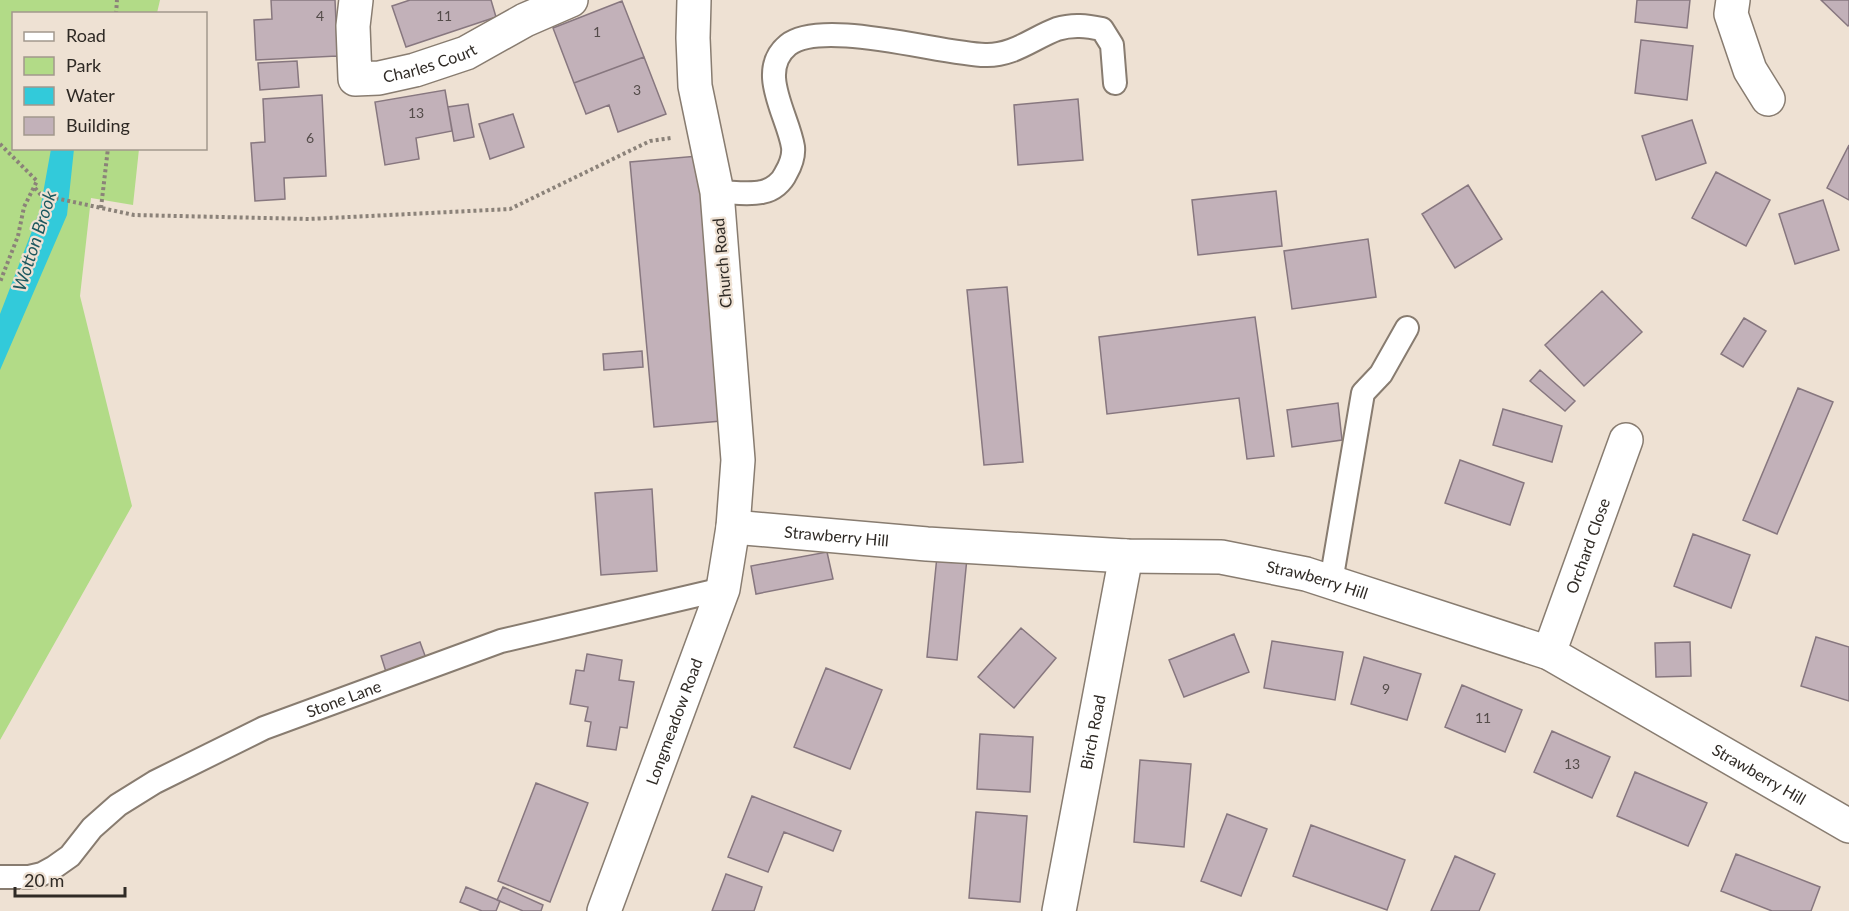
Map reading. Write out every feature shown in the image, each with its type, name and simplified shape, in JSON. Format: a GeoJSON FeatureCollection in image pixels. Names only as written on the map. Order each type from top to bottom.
{"type":"FeatureCollection","features":[{"type":"Feature","properties":{"kind":"street","name":"Charles Court"},"geometry":{"type":"LineString","coordinates":[[356,0],[353,26],[355,79],[388,76],[415,70],[466,53],[525,20],[572,0]]}},
{"type":"Feature","properties":{"kind":"street","name":"Church Road"},"geometry":{"type":"LineString","coordinates":[[694,0],[695,86],[717,192],[738,460],[733,527]]}},
{"type":"Feature","properties":{"kind":"street"},"geometry":{"type":"LineString","coordinates":[[1733,0],[1731,14],[1750,70],[1768,99]]}},
{"type":"Feature","properties":{"kind":"street","name":"Orchard Close"},"geometry":{"type":"LineString","coordinates":[[1549,653],[1626,440]]}},
{"type":"Feature","properties":{"kind":"street","name":"Strawberry Hill"},"geometry":{"type":"LineString","coordinates":[[733,527],[927,544],[1126,556],[1221,557],[1306,574],[1549,653],[1849,825]]}},
{"type":"Feature","properties":{"kind":"street","name":"Longmeadow Road"},"geometry":{"type":"LineString","coordinates":[[604,911],[723,589],[733,527]]}},
{"type":"Feature","properties":{"kind":"street","name":"Birch Road"},"geometry":{"type":"LineString","coordinates":[[1063,910],[1126,556]]}},
{"type":"Feature","properties":{"kind":"lane"},"geometry":{"type":"LineString","coordinates":[[717,192],[763,192],[782,182],[790,165],[793,149],[778,98],[773,70],[777,57],[790,44],[806,38],[828,34],[916,44],[986,56],[1008,52],[1057,30],[1080,25],[1102,29],[1112,45],[1115,83]]}},
{"type":"Feature","properties":{"kind":"lane"},"geometry":{"type":"LineString","coordinates":[[1331,582],[1363,393],[1381,374],[1407,328]]}},
{"type":"Feature","properties":{"kind":"lane","name":"Stone Lane"},"geometry":{"type":"LineString","coordinates":[[0,877],[29,877],[48,872],[70,856],[92,828],[118,805],[155,782],[264,728],[501,641],[723,589]]}},
{"type":"Feature","properties":{"kind":"path"},"geometry":{"type":"LineString","coordinates":[[35,188],[42,195],[134,215],[309,219],[510,209],[650,141],[704,135]]}},
{"type":"Feature","properties":{"kind":"path"},"geometry":{"type":"LineString","coordinates":[[0,144],[37,181],[24,207],[18,236],[0,282]]}},
{"type":"Feature","properties":{"kind":"path"},"geometry":{"type":"LineString","coordinates":[[101,208],[108,150]]}},
{"type":"Feature","properties":{"kind":"green space"},"geometry":{"type":"Polygon","coordinates":[[[0,0],[160,0],[157,12],[12,12],[12,150],[139,150],[133,205],[91,198],[80,296],[132,506],[0,740],[0,0]]]}},
{"type":"Feature","properties":{"kind":"water","name":"Wotton Brook"},"geometry":{"type":"Polygon","coordinates":[[[51,150],[74,150],[67,215],[0,370],[0,314],[40,210],[51,150]]]}},
{"type":"Feature","properties":{"kind":"building"},"geometry":{"type":"Polygon","coordinates":[[[271,0],[335,0],[338,66],[337,56],[256,60],[254,20],[272,19],[271,0]]]}},
{"type":"Feature","properties":{"kind":"building"},"geometry":{"type":"Polygon","coordinates":[[[410,0],[491,0],[496,17],[406,47],[392,6],[410,0]]]}},
{"type":"Feature","properties":{"kind":"building"},"geometry":{"type":"Polygon","coordinates":[[[1637,0],[1690,0],[1687,28],[1635,22],[1637,0]]]}},
{"type":"Feature","properties":{"kind":"building"},"geometry":{"type":"Polygon","coordinates":[[[1821,0],[1849,0],[1849,25],[1848,26],[1821,0]]]}},
{"type":"Feature","properties":{"kind":"building"},"geometry":{"type":"Polygon","coordinates":[[[622,1],[644,57],[574,83],[553,28],[622,1]]]}},
{"type":"Feature","properties":{"kind":"building"},"geometry":{"type":"Polygon","coordinates":[[[1641,40],[1693,46],[1687,100],[1635,93],[1641,40]]]}},
{"type":"Feature","properties":{"kind":"building"},"geometry":{"type":"Polygon","coordinates":[[[644,57],[666,114],[618,132],[609,105],[586,114],[574,83],[644,57]]]}},
{"type":"Feature","properties":{"kind":"building"},"geometry":{"type":"Polygon","coordinates":[[[297,61],[299,87],[260,90],[258,63],[297,61]]]}},
{"type":"Feature","properties":{"kind":"building"},"geometry":{"type":"Polygon","coordinates":[[[445,90],[452,131],[416,138],[419,159],[385,165],[375,102],[445,90]]]}},
{"type":"Feature","properties":{"kind":"building"},"geometry":{"type":"Polygon","coordinates":[[[322,95],[326,176],[284,178],[285,199],[255,201],[251,143],[265,142],[263,99],[322,95]]]}},
{"type":"Feature","properties":{"kind":"building"},"geometry":{"type":"Polygon","coordinates":[[[1078,99],[1083,160],[1018,165],[1014,105],[1078,99]]]}},
{"type":"Feature","properties":{"kind":"building"},"geometry":{"type":"Polygon","coordinates":[[[468,104],[474,137],[454,141],[448,107],[468,104]]]}},
{"type":"Feature","properties":{"kind":"building"},"geometry":{"type":"Polygon","coordinates":[[[513,114],[524,147],[490,159],[479,124],[513,114]]]}},
{"type":"Feature","properties":{"kind":"building"},"geometry":{"type":"Polygon","coordinates":[[[1692,120],[1706,163],[1656,180],[1642,136],[1692,120]]]}},
{"type":"Feature","properties":{"kind":"building"},"geometry":{"type":"Polygon","coordinates":[[[1849,145],[1849,200],[1827,188],[1849,145]]]}},
{"type":"Feature","properties":{"kind":"building"},"geometry":{"type":"Polygon","coordinates":[[[698,156],[721,421],[654,427],[630,162],[698,156]]]}},
{"type":"Feature","properties":{"kind":"building"},"geometry":{"type":"Polygon","coordinates":[[[1716,172],[1770,200],[1746,246],[1692,218],[1716,172]]]}},
{"type":"Feature","properties":{"kind":"building"},"geometry":{"type":"Polygon","coordinates":[[[1468,185],[1502,239],[1455,268],[1422,214],[1468,185]]]}},
{"type":"Feature","properties":{"kind":"building"},"geometry":{"type":"Polygon","coordinates":[[[1276,191],[1282,246],[1198,255],[1192,200],[1276,191]]]}},
{"type":"Feature","properties":{"kind":"building"},"geometry":{"type":"Polygon","coordinates":[[[1823,200],[1839,250],[1795,264],[1779,214],[1823,200]]]}},
{"type":"Feature","properties":{"kind":"building"},"geometry":{"type":"Polygon","coordinates":[[[1368,239],[1376,297],[1292,309],[1284,251],[1368,239]]]}},
{"type":"Feature","properties":{"kind":"building"},"geometry":{"type":"Polygon","coordinates":[[[1007,287],[1023,462],[984,465],[967,290],[1007,287]]]}},
{"type":"Feature","properties":{"kind":"building"},"geometry":{"type":"Polygon","coordinates":[[[1602,291],[1642,332],[1584,386],[1545,345],[1602,291]]]}},
{"type":"Feature","properties":{"kind":"building"},"geometry":{"type":"Polygon","coordinates":[[[1255,317],[1274,456],[1247,459],[1239,398],[1107,414],[1099,337],[1255,317]]]}},
{"type":"Feature","properties":{"kind":"building"},"geometry":{"type":"Polygon","coordinates":[[[1744,318],[1766,331],[1743,367],[1721,354],[1744,318]]]}},
{"type":"Feature","properties":{"kind":"building"},"geometry":{"type":"Polygon","coordinates":[[[642,351],[643,367],[604,370],[603,354],[642,351]]]}},
{"type":"Feature","properties":{"kind":"building"},"geometry":{"type":"Polygon","coordinates":[[[1540,370],[1575,401],[1565,411],[1530,381],[1540,370]]]}},
{"type":"Feature","properties":{"kind":"building"},"geometry":{"type":"Polygon","coordinates":[[[1798,388],[1833,402],[1777,534],[1743,520],[1798,388]]]}},
{"type":"Feature","properties":{"kind":"building"},"geometry":{"type":"Polygon","coordinates":[[[1338,403],[1342,440],[1292,447],[1287,410],[1338,403]]]}},
{"type":"Feature","properties":{"kind":"building"},"geometry":{"type":"Polygon","coordinates":[[[1503,409],[1562,426],[1552,462],[1493,445],[1503,409]]]}},
{"type":"Feature","properties":{"kind":"building"},"geometry":{"type":"Polygon","coordinates":[[[1460,460],[1524,483],[1510,525],[1445,503],[1460,460]]]}},
{"type":"Feature","properties":{"kind":"building"},"geometry":{"type":"Polygon","coordinates":[[[652,489],[657,571],[601,575],[595,493],[652,489]]]}},
{"type":"Feature","properties":{"kind":"building"},"geometry":{"type":"Polygon","coordinates":[[[1693,534],[1750,555],[1731,608],[1674,586],[1693,534]]]}},
{"type":"Feature","properties":{"kind":"building"},"geometry":{"type":"Polygon","coordinates":[[[827,552],[833,579],[756,594],[751,566],[827,552]]]}},
{"type":"Feature","properties":{"kind":"building"},"geometry":{"type":"Polygon","coordinates":[[[937,556],[967,558],[957,660],[927,657],[937,556]]]}},
{"type":"Feature","properties":{"kind":"building"},"geometry":{"type":"Polygon","coordinates":[[[1021,628],[1056,658],[1014,708],[978,677],[1021,628]]]}},
{"type":"Feature","properties":{"kind":"building"},"geometry":{"type":"Polygon","coordinates":[[[1234,634],[1249,672],[1184,697],[1169,660],[1234,634]]]}},
{"type":"Feature","properties":{"kind":"building"},"geometry":{"type":"Polygon","coordinates":[[[1816,637],[1849,647],[1849,701],[1801,686],[1816,637]]]}},
{"type":"Feature","properties":{"kind":"building"},"geometry":{"type":"Polygon","coordinates":[[[1272,641],[1343,652],[1335,700],[1264,688],[1272,641]]]}},
{"type":"Feature","properties":{"kind":"building"},"geometry":{"type":"Polygon","coordinates":[[[420,642],[427,661],[387,675],[381,656],[420,642]]]}},
{"type":"Feature","properties":{"kind":"building"},"geometry":{"type":"Polygon","coordinates":[[[1690,642],[1691,676],[1656,677],[1655,643],[1690,642]]]}},
{"type":"Feature","properties":{"kind":"building"},"geometry":{"type":"Polygon","coordinates":[[[587,654],[622,660],[619,680],[634,682],[627,728],[620,727],[616,750],[587,746],[591,722],[585,721],[588,707],[570,704],[576,670],[584,671],[587,654]]]}},
{"type":"Feature","properties":{"kind":"building"},"geometry":{"type":"Polygon","coordinates":[[[1364,657],[1421,674],[1407,720],[1351,704],[1364,657]]]}},
{"type":"Feature","properties":{"kind":"building"},"geometry":{"type":"Polygon","coordinates":[[[826,668],[882,690],[850,769],[794,747],[826,668]]]}},
{"type":"Feature","properties":{"kind":"building"},"geometry":{"type":"Polygon","coordinates":[[[1462,685],[1522,710],[1505,752],[1445,727],[1462,685]]]}},
{"type":"Feature","properties":{"kind":"building"},"geometry":{"type":"Polygon","coordinates":[[[1552,731],[1610,757],[1592,798],[1534,772],[1552,731]]]}},
{"type":"Feature","properties":{"kind":"building"},"geometry":{"type":"Polygon","coordinates":[[[980,734],[1033,737],[1030,792],[977,789],[980,734]]]}},
{"type":"Feature","properties":{"kind":"building"},"geometry":{"type":"Polygon","coordinates":[[[1140,760],[1191,764],[1184,847],[1134,842],[1140,760]]]}},
{"type":"Feature","properties":{"kind":"building"},"geometry":{"type":"Polygon","coordinates":[[[1635,772],[1707,803],[1688,846],[1617,816],[1635,772]]]}},
{"type":"Feature","properties":{"kind":"building"},"geometry":{"type":"Polygon","coordinates":[[[536,783],[588,803],[550,902],[498,881],[536,783]]]}},
{"type":"Feature","properties":{"kind":"building"},"geometry":{"type":"Polygon","coordinates":[[[752,796],[841,831],[833,851],[784,832],[768,872],[728,857],[752,796]]]}},
{"type":"Feature","properties":{"kind":"building"},"geometry":{"type":"Polygon","coordinates":[[[976,812],[1027,816],[1020,902],[969,898],[976,812]]]}},
{"type":"Feature","properties":{"kind":"building"},"geometry":{"type":"Polygon","coordinates":[[[1227,814],[1267,829],[1241,896],[1201,881],[1227,814]]]}},
{"type":"Feature","properties":{"kind":"building"},"geometry":{"type":"Polygon","coordinates":[[[1311,825],[1405,860],[1387,910],[1293,876],[1311,825]]]}},
{"type":"Feature","properties":{"kind":"building"},"geometry":{"type":"Polygon","coordinates":[[[1736,854],[1820,887],[1811,911],[1772,911],[1721,891],[1736,854]]]}},
{"type":"Feature","properties":{"kind":"building"},"geometry":{"type":"Polygon","coordinates":[[[1455,856],[1495,874],[1479,911],[1431,911],[1455,856]]]}},
{"type":"Feature","properties":{"kind":"building"},"geometry":{"type":"Polygon","coordinates":[[[726,874],[762,887],[754,911],[712,911],[726,874]]]}},
{"type":"Feature","properties":{"kind":"building"},"geometry":{"type":"Polygon","coordinates":[[[466,887],[500,901],[496,911],[482,911],[460,902],[466,887]]]}},
{"type":"Feature","properties":{"kind":"building"},"geometry":{"type":"Polygon","coordinates":[[[503,887],[543,905],[541,911],[523,911],[497,900],[503,887]]]}}]}
